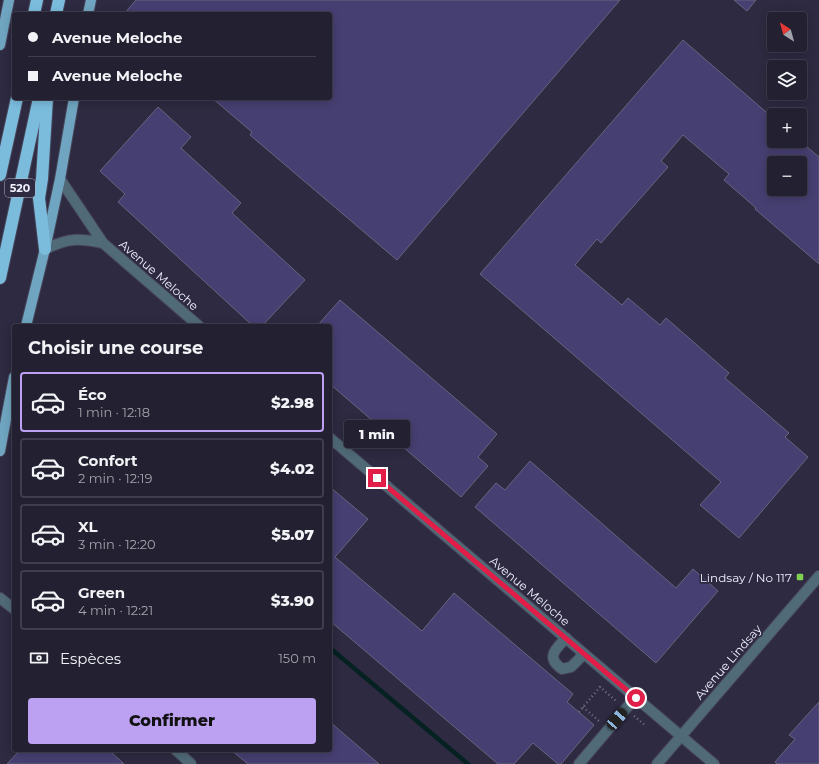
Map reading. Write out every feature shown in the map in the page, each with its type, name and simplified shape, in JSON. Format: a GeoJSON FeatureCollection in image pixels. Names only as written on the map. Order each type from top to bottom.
{"type":"FeatureCollection","features":[{"type":"Feature","properties":{"kind":"highway"},"geometry":{"type":"LineString","coordinates":[[34,12],[37,0]]}},
{"type":"Feature","properties":{"kind":"highway"},"geometry":{"type":"LineString","coordinates":[[56,12],[59,0]]}},
{"type":"Feature","properties":{"kind":"highway","name":"520"},"geometry":{"type":"LineString","coordinates":[[0,175],[17,100]]}},
{"type":"Feature","properties":{"kind":"highway","name":"520"},"geometry":{"type":"LineString","coordinates":[[0,278],[39,100]]}},
{"type":"Feature","properties":{"kind":"highway"},"geometry":{"type":"LineString","coordinates":[[45,249],[39,198],[42,179],[47,100]]}},
{"type":"Feature","properties":{"kind":"main road"},"geometry":{"type":"LineString","coordinates":[[0,45],[9,0]]}},
{"type":"Feature","properties":{"kind":"main road"},"geometry":{"type":"LineString","coordinates":[[88,12],[90,0]]}},
{"type":"Feature","properties":{"kind":"main road"},"geometry":{"type":"LineString","coordinates":[[26,324],[60,180],[74,100]]}},
{"type":"Feature","properties":{"kind":"main road"},"geometry":{"type":"LineString","coordinates":[[0,450],[12,387]]}},
{"type":"Feature","properties":{"kind":"street","name":"Avenue Meloche"},"geometry":{"type":"LineString","coordinates":[[60,180],[103,243],[197,324]]}},
{"type":"Feature","properties":{"kind":"street","name":"Avenue Meloche"},"geometry":{"type":"LineString","coordinates":[[45,249],[65,241],[83,239],[103,243]]}},
{"type":"Feature","properties":{"kind":"street","name":"Avenue Meloche"},"geometry":{"type":"LineString","coordinates":[[332,440],[714,764]]}},
{"type":"Feature","properties":{"kind":"street","name":"Avenue Lindsay"},"geometry":{"type":"LineString","coordinates":[[657,764],[819,576]]}},
{"type":"Feature","properties":{"kind":"street"},"geometry":{"type":"LineString","coordinates":[[0,598],[12,607]]}},
{"type":"Feature","properties":{"kind":"street"},"geometry":{"type":"LineString","coordinates":[[566,638],[555,651],[553,661],[557,665],[562,668],[571,667],[584,654]]}},
{"type":"Feature","properties":{"kind":"street"},"geometry":{"type":"LineString","coordinates":[[579,764],[636,698]]}},
{"type":"Feature","properties":{"kind":"street"},"geometry":{"type":"LineString","coordinates":[[178,752],[192,764]]}},
{"type":"Feature","properties":{"kind":"path"},"geometry":{"type":"LineString","coordinates":[[579,712],[600,687]]}},
{"type":"Feature","properties":{"kind":"path"},"geometry":{"type":"LineString","coordinates":[[583,707],[601,722]]}},
{"type":"Feature","properties":{"kind":"building"},"geometry":{"type":"Polygon","coordinates":[[[136,0],[620,0],[397,260],[250,135],[252,132],[214,100],[332,100],[332,12],[126,12],[136,0]]]}},
{"type":"Feature","properties":{"kind":"building"},"geometry":{"type":"Polygon","coordinates":[[[734,0],[756,0],[747,11],[734,0]]]}},
{"type":"Feature","properties":{"kind":"building"},"geometry":{"type":"Polygon","coordinates":[[[683,40],[767,113],[767,148],[807,147],[819,157],[819,264],[724,180],[729,174],[683,135],[661,161],[668,167],[601,243],[597,239],[575,265],[622,305],[628,298],[660,325],[666,318],[729,373],[725,378],[789,433],[785,437],[808,457],[739,538],[700,505],[721,482],[480,274],[683,40]]]}},
{"type":"Feature","properties":{"kind":"building"},"geometry":{"type":"Polygon","coordinates":[[[158,107],[191,137],[181,148],[241,203],[232,213],[305,280],[264,324],[251,324],[118,202],[125,194],[100,171],[158,107]]]}},
{"type":"Feature","properties":{"kind":"building"},"geometry":{"type":"Polygon","coordinates":[[[340,300],[497,434],[478,457],[488,466],[461,497],[332,386],[332,324],[319,324],[340,300]]]}},
{"type":"Feature","properties":{"kind":"building"},"geometry":{"type":"Polygon","coordinates":[[[530,461],[676,588],[693,569],[718,591],[656,663],[475,507],[496,483],[505,490],[530,461]]]}},
{"type":"Feature","properties":{"kind":"building"},"geometry":{"type":"Polygon","coordinates":[[[332,489],[368,519],[335,557],[422,631],[454,593],[573,694],[567,702],[594,725],[561,764],[558,764],[533,743],[514,764],[498,764],[332,623],[332,489]]]}},
{"type":"Feature","properties":{"kind":"building"},"geometry":{"type":"Polygon","coordinates":[[[819,702],[819,764],[777,764],[775,762],[795,739],[789,735],[819,702]]]}},
{"type":"Feature","properties":{"kind":"building"},"geometry":{"type":"Polygon","coordinates":[[[332,724],[379,764],[248,764],[233,752],[332,752],[332,724]]]}},
{"type":"Feature","properties":{"kind":"building"},"geometry":{"type":"Polygon","coordinates":[[[18,752],[111,752],[124,764],[7,764],[18,752]]]}},
{"type":"Feature","properties":{"kind":"waterway"},"geometry":{"type":"LineString","coordinates":[[332,650],[468,764]]}},
{"type":"Feature","properties":{"kind":"place","name":"Lindsay / No 117"},"geometry":{"type":"Point","coordinates":[800,577]}},
{"type":"Feature","properties":{"kind":"route"},"geometry":{"type":"LineString","coordinates":[[377,478],[636,698]]}}]}
